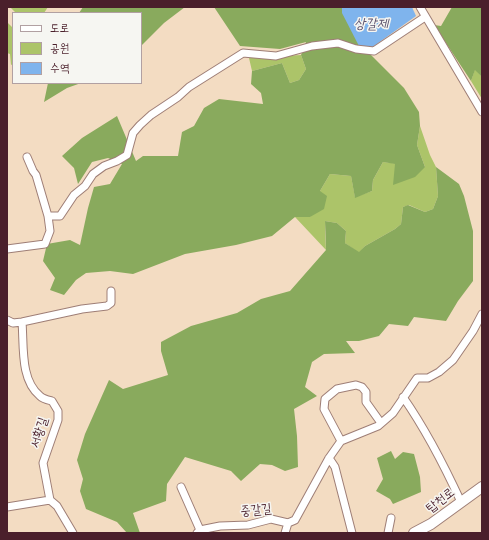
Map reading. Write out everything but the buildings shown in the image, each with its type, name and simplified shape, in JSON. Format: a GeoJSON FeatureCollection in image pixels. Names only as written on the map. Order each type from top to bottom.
{"type":"FeatureCollection","features":[{"type":"Feature","properties":{"kind":"main road","name":"탑천로"},"geometry":{"type":"LineString","coordinates":[[414,533],[431,524],[482,487]]}},
{"type":"Feature","properties":{"kind":"street"},"geometry":{"type":"LineString","coordinates":[[420,7],[482,112]]}},
{"type":"Feature","properties":{"kind":"street"},"geometry":{"type":"LineString","coordinates":[[48,216],[60,216],[74,195],[85,186],[93,174],[104,166],[127,155],[133,133],[151,115],[178,97],[189,87],[243,53],[276,56],[312,46],[338,43],[356,49],[374,51],[426,17]]}},
{"type":"Feature","properties":{"kind":"street"},"geometry":{"type":"LineString","coordinates":[[7,249],[45,244],[50,232],[48,216],[36,175],[27,157]]}},
{"type":"Feature","properties":{"kind":"street"},"geometry":{"type":"LineString","coordinates":[[7,320],[13,323],[22,322],[82,309],[107,306],[111,303],[111,291]]}},
{"type":"Feature","properties":{"kind":"street"},"geometry":{"type":"LineString","coordinates":[[382,423],[366,402],[366,392],[362,387],[356,385],[337,390],[325,399],[324,409],[341,441],[378,426],[382,423],[393,413],[418,378],[428,378],[439,372],[453,360],[473,331],[482,314]]}},
{"type":"Feature","properties":{"kind":"street","name":"서황길"},"geometry":{"type":"LineString","coordinates":[[22,322],[25,370],[29,383],[41,397],[52,401],[58,411],[58,420],[43,463],[50,500],[57,506],[73,533]]}},
{"type":"Feature","properties":{"kind":"street"},"geometry":{"type":"LineString","coordinates":[[403,397],[417,417],[431,442],[461,502]]}},
{"type":"Feature","properties":{"kind":"street","name":"중갈길"},"geometry":{"type":"LineString","coordinates":[[198,531],[220,526],[248,525],[271,519],[288,523],[295,520],[329,458],[341,441]]}},
{"type":"Feature","properties":{"kind":"street"},"geometry":{"type":"LineString","coordinates":[[329,458],[336,467],[352,533]]}},
{"type":"Feature","properties":{"kind":"street"},"geometry":{"type":"LineString","coordinates":[[181,487],[198,531]]}},
{"type":"Feature","properties":{"kind":"street"},"geometry":{"type":"LineString","coordinates":[[7,507],[50,500]]}},
{"type":"Feature","properties":{"kind":"street"},"geometry":{"type":"LineString","coordinates":[[388,533],[391,518]]}},
{"type":"Feature","properties":{"kind":"street"},"geometry":{"type":"LineString","coordinates":[[285,533],[288,523]]}},
{"type":"Feature","properties":{"kind":"green space"},"geometry":{"type":"Polygon","coordinates":[[[10,7],[48,7],[45,12],[15,12],[10,7]]]}},
{"type":"Feature","properties":{"kind":"green space"},"geometry":{"type":"Polygon","coordinates":[[[83,7],[185,7],[164,23],[142,45],[142,12],[80,12],[83,7]]]}},
{"type":"Feature","properties":{"kind":"green space"},"geometry":{"type":"Polygon","coordinates":[[[214,7],[342,7],[343,13],[367,51],[404,88],[419,112],[420,126],[417,145],[425,167],[415,177],[393,185],[395,164],[383,162],[373,180],[372,191],[355,198],[351,176],[330,174],[320,191],[327,196],[324,209],[310,217],[295,217],[272,236],[236,245],[185,254],[133,274],[110,271],[86,273],[76,280],[64,295],[50,290],[55,278],[43,261],[47,244],[70,240],[80,245],[94,187],[110,184],[122,164],[108,158],[92,162],[78,184],[74,168],[62,156],[82,138],[117,116],[136,161],[143,156],[178,156],[182,132],[194,126],[204,108],[219,99],[263,104],[261,93],[251,84],[252,71],[282,63],[290,83],[299,80],[306,69],[301,55],[306,42],[280,49],[240,46],[214,7]]]}},
{"type":"Feature","properties":{"kind":"green space"},"geometry":{"type":"Polygon","coordinates":[[[452,7],[482,7],[482,77],[475,70],[471,81],[434,25],[441,26],[452,7]]]}},
{"type":"Feature","properties":{"kind":"green space"},"geometry":{"type":"Polygon","coordinates":[[[7,22],[12,27],[11,65],[10,54],[7,53],[7,22]]]}},
{"type":"Feature","properties":{"kind":"green space"},"geometry":{"type":"Polygon","coordinates":[[[301,55],[306,69],[299,80],[290,83],[282,63],[252,71],[249,58],[301,55]]]}},
{"type":"Feature","properties":{"kind":"green space"},"geometry":{"type":"Polygon","coordinates":[[[475,69],[482,77],[482,99],[471,81],[475,69]]]}},
{"type":"Feature","properties":{"kind":"green space"},"geometry":{"type":"Polygon","coordinates":[[[48,84],[78,84],[67,88],[44,102],[48,84]]]}},
{"type":"Feature","properties":{"kind":"green space"},"geometry":{"type":"Polygon","coordinates":[[[420,126],[430,155],[436,167],[438,196],[433,209],[425,212],[409,205],[403,207],[401,224],[365,246],[359,253],[345,243],[346,231],[337,223],[325,221],[326,250],[295,217],[310,217],[320,191],[330,174],[351,176],[355,197],[372,191],[373,180],[383,162],[425,167],[417,145],[420,126]]]}},
{"type":"Feature","properties":{"kind":"green space"},"geometry":{"type":"Polygon","coordinates":[[[436,167],[459,184],[464,196],[473,231],[473,281],[458,301],[446,321],[414,317],[408,326],[389,324],[379,336],[359,341],[346,341],[355,353],[324,354],[312,362],[305,387],[317,396],[294,409],[298,467],[285,471],[272,465],[260,464],[241,481],[231,471],[185,457],[167,484],[166,501],[133,513],[140,533],[127,533],[117,522],[86,509],[80,491],[83,479],[77,460],[85,434],[109,380],[123,389],[168,375],[161,351],[161,342],[191,326],[237,313],[261,299],[290,291],[326,250],[325,221],[337,223],[346,231],[345,243],[359,252],[365,246],[401,224],[403,207],[408,205],[425,212],[433,209],[438,196],[436,167]]]}},
{"type":"Feature","properties":{"kind":"green space"},"geometry":{"type":"Polygon","coordinates":[[[391,451],[395,459],[403,452],[414,454],[420,477],[421,492],[393,504],[390,499],[376,491],[383,479],[377,458],[391,451]]]}},
{"type":"Feature","properties":{"kind":"water","name":"상갈제"},"geometry":{"type":"Polygon","coordinates":[[[342,7],[412,7],[416,16],[367,51],[360,48],[342,13],[342,7]]]}}]}
